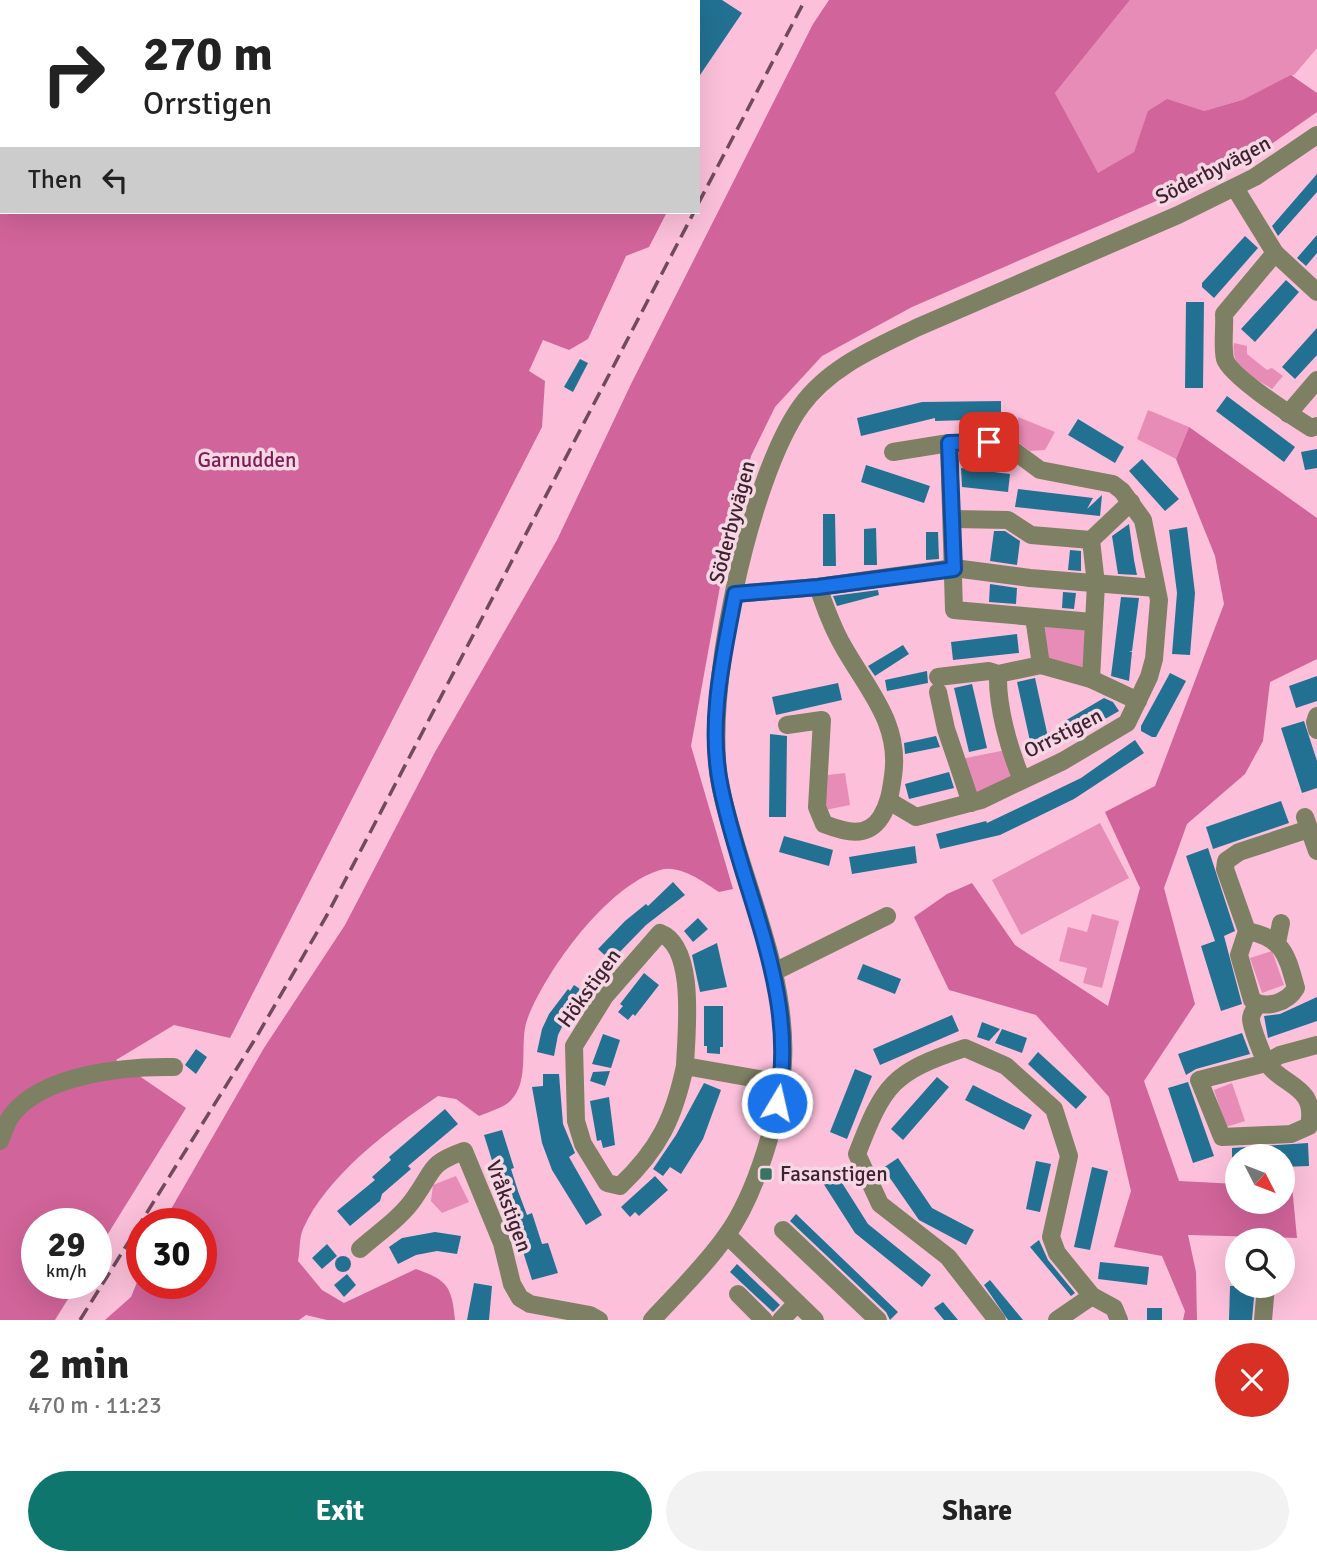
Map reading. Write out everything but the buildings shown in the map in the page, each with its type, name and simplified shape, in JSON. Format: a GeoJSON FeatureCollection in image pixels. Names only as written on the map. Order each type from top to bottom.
{"type":"FeatureCollection","features":[{"type":"Feature","properties":{"kind":"street","name":"Söderbyvägen"},"geometry":{"type":"LineString","coordinates":[[652,1320],[727,1235],[768,1143],[781,1083],[782,1027],[774,972],[720,786],[716,736],[720,674],[735,594],[750,530],[780,442],[802,405],[827,378],[864,354],[916,328],[1235,188],[1317,135]]}},
{"type":"Feature","properties":{"kind":"street"},"geometry":{"type":"LineString","coordinates":[[1235,188],[1275,253],[1317,292]]}},
{"type":"Feature","properties":{"kind":"street"},"geometry":{"type":"LineString","coordinates":[[1275,253],[1224,314],[1225,359],[1232,370],[1288,414],[1311,428],[1317,426]]}},
{"type":"Feature","properties":{"kind":"street"},"geometry":{"type":"LineString","coordinates":[[1288,414],[1317,380]]}},
{"type":"Feature","properties":{"kind":"street","name":"Orrstigen"},"geometry":{"type":"LineString","coordinates":[[889,801],[916,817],[971,803],[1121,729],[1138,701],[1154,659],[1159,600],[1143,520],[1131,502],[1113,484],[1040,470],[1010,448],[989,442],[949,443],[893,452]]}},
{"type":"Feature","properties":{"kind":"street"},"geometry":{"type":"LineString","coordinates":[[949,443],[954,610],[1092,622]]}},
{"type":"Feature","properties":{"kind":"street"},"geometry":{"type":"LineString","coordinates":[[953,519],[1008,520],[1031,535],[1091,540],[1131,502]]}},
{"type":"Feature","properties":{"kind":"street"},"geometry":{"type":"LineString","coordinates":[[1091,540],[1096,584],[1091,679]]}},
{"type":"Feature","properties":{"kind":"street"},"geometry":{"type":"LineString","coordinates":[[735,594],[818,587],[954,569],[1156,588]]}},
{"type":"Feature","properties":{"kind":"street"},"geometry":{"type":"LineString","coordinates":[[787,725],[822,720],[817,807],[824,824],[857,833],[874,826],[889,801],[896,759],[894,740],[882,707],[844,647],[818,587]]}},
{"type":"Feature","properties":{"kind":"street"},"geometry":{"type":"LineString","coordinates":[[1034,617],[1041,665]]}},
{"type":"Feature","properties":{"kind":"street"},"geometry":{"type":"LineString","coordinates":[[971,803],[946,729],[938,685],[989,671],[998,674],[1041,665],[1091,679],[1138,701]]}},
{"type":"Feature","properties":{"kind":"street"},"geometry":{"type":"LineString","coordinates":[[998,674],[998,687],[1012,749],[1022,780]]}},
{"type":"Feature","properties":{"kind":"street"},"geometry":{"type":"LineString","coordinates":[[1317,716],[1314,722],[1317,730]]}},
{"type":"Feature","properties":{"kind":"street"},"geometry":{"type":"LineString","coordinates":[[1247,931],[1278,943],[1285,951],[1296,988],[1281,1001],[1258,1004],[1252,1000],[1239,954],[1247,931],[1226,869],[1226,861],[1239,852],[1310,822],[1317,850]]}},
{"type":"Feature","properties":{"kind":"street"},"geometry":{"type":"LineString","coordinates":[[774,972],[887,916]]}},
{"type":"Feature","properties":{"kind":"street"},"geometry":{"type":"LineString","coordinates":[[1278,943],[1281,923]]}},
{"type":"Feature","properties":{"kind":"street","name":"Hökstigen"},"geometry":{"type":"LineString","coordinates":[[660,933],[668,936],[680,956],[685,979],[685,1066],[678,1100],[664,1133],[645,1163],[620,1186],[607,1183],[583,1144],[576,1121],[574,1045],[605,996],[660,933]]}},
{"type":"Feature","properties":{"kind":"street"},"geometry":{"type":"LineString","coordinates":[[1258,1004],[1253,1011],[1251,1024],[1266,1063],[1303,1090],[1310,1100],[1313,1115],[1309,1126],[1290,1134],[1222,1137],[1199,1080],[1266,1063],[1309,1047]]}},
{"type":"Feature","properties":{"kind":"street"},"geometry":{"type":"LineString","coordinates":[[997,1320],[948,1257],[880,1204],[857,1154],[877,1103],[896,1079],[934,1058],[965,1048],[1006,1066],[1054,1109],[1069,1156],[1051,1237],[1056,1253],[1092,1296],[1114,1308],[1119,1320]]}},
{"type":"Feature","properties":{"kind":"street"},"geometry":{"type":"LineString","coordinates":[[0,1141],[10,1117],[33,1095],[78,1078],[134,1066],[174,1067]]}},
{"type":"Feature","properties":{"kind":"street"},"geometry":{"type":"LineString","coordinates":[[685,1066],[781,1083]]}},
{"type":"Feature","properties":{"kind":"street","name":"Vråkstigen"},"geometry":{"type":"LineString","coordinates":[[360,1249],[415,1197],[427,1173],[441,1159],[464,1150],[502,1243],[512,1284],[520,1298],[530,1304],[590,1315],[599,1320]]}},
{"type":"Feature","properties":{"kind":"street"},"geometry":{"type":"LineString","coordinates":[[783,1230],[878,1320]]}},
{"type":"Feature","properties":{"kind":"street"},"geometry":{"type":"LineString","coordinates":[[727,1235],[815,1320]]}},
{"type":"Feature","properties":{"kind":"street"},"geometry":{"type":"LineString","coordinates":[[738,1294],[764,1320]]}},
{"type":"Feature","properties":{"kind":"street"},"geometry":{"type":"LineString","coordinates":[[1064,1315],[1092,1296]]}},
{"type":"Feature","properties":{"kind":"street"},"geometry":{"type":"LineString","coordinates":[[1263,1320],[1265,1298]]}},
{"type":"Feature","properties":{"kind":"street"},"geometry":{"type":"LineString","coordinates":[[781,1320],[797,1303]]}},
{"type":"Feature","properties":{"kind":"shaded area"},"geometry":{"type":"Polygon","coordinates":[[[1130,0],[1317,0],[1317,48],[1295,74],[1242,100],[1204,111],[1149,111],[1134,152],[1098,174],[1055,93],[1130,0]]]}},
{"type":"Feature","properties":{"kind":"shaded area"},"geometry":{"type":"Polygon","coordinates":[[[1234,343],[1247,346],[1247,354],[1267,370],[1272,368],[1283,376],[1272,389],[1239,366],[1234,343]]]}},
{"type":"Feature","properties":{"kind":"shaded area"},"geometry":{"type":"Polygon","coordinates":[[[1148,410],[1189,427],[1176,459],[1137,439],[1148,410]]]}},
{"type":"Feature","properties":{"kind":"shaded area"},"geometry":{"type":"Polygon","coordinates":[[[1018,417],[1055,432],[1045,450],[1030,451],[1015,440],[1018,417]]]}},
{"type":"Feature","properties":{"kind":"shaded area"},"geometry":{"type":"Polygon","coordinates":[[[1034,617],[1092,622],[1091,679],[1041,665],[1034,617]]]}},
{"type":"Feature","properties":{"kind":"shaded area"},"geometry":{"type":"Polygon","coordinates":[[[1006,750],[1013,778],[973,798],[961,759],[1006,750]]]}},
{"type":"Feature","properties":{"kind":"shaded area"},"geometry":{"type":"Polygon","coordinates":[[[845,773],[850,805],[820,811],[820,776],[845,773]]]}},
{"type":"Feature","properties":{"kind":"shaded area"},"geometry":{"type":"Polygon","coordinates":[[[1100,823],[1129,878],[1021,935],[992,880],[1100,823]]]}},
{"type":"Feature","properties":{"kind":"shaded area"},"geometry":{"type":"Polygon","coordinates":[[[1092,914],[1119,921],[1102,988],[1083,983],[1087,968],[1059,961],[1068,927],[1087,932],[1092,914]]]}},
{"type":"Feature","properties":{"kind":"shaded area"},"geometry":{"type":"Polygon","coordinates":[[[1272,951],[1284,985],[1262,993],[1250,958],[1272,951]]]}},
{"type":"Feature","properties":{"kind":"shaded area"},"geometry":{"type":"Polygon","coordinates":[[[1232,1083],[1245,1121],[1226,1127],[1214,1090],[1232,1083]]]}},
{"type":"Feature","properties":{"kind":"shaded area"},"geometry":{"type":"Polygon","coordinates":[[[456,1176],[469,1202],[442,1213],[431,1201],[433,1185],[456,1176]]]}},
{"type":"Feature","properties":{"kind":"green space"},"geometry":{"type":"Polygon","coordinates":[[[829,0],[1130,0],[1055,93],[1098,173],[1134,152],[1148,111],[1167,99],[1204,111],[1242,100],[1291,75],[1317,93],[1317,112],[1263,150],[1179,191],[912,307],[822,356],[775,407],[751,456],[725,559],[691,746],[733,889],[719,892],[691,875],[668,869],[640,879],[620,893],[581,932],[563,955],[536,1000],[525,1029],[521,1082],[512,1099],[479,1116],[456,1099],[438,1096],[381,1138],[344,1172],[314,1209],[302,1233],[298,1261],[322,1290],[344,1303],[416,1269],[435,1277],[446,1286],[452,1299],[455,1320],[327,1320],[306,1315],[299,1320],[105,1320],[129,1299],[217,1299],[217,1208],[172,1208],[264,1048],[345,925],[435,752],[557,540],[632,382],[813,24],[829,0]]]}},
{"type":"Feature","properties":{"kind":"green space","name":"Garnudden"},"geometry":{"type":"Polygon","coordinates":[[[0,214],[666,214],[649,247],[626,256],[588,339],[569,350],[543,340],[529,371],[545,381],[542,427],[230,1038],[174,1025],[116,1060],[186,1108],[112,1227],[112,1208],[21,1208],[21,1299],[68,1299],[55,1320],[0,1320],[0,214]]]}},
{"type":"Feature","properties":{"kind":"green space"},"geometry":{"type":"Polygon","coordinates":[[[1189,427],[1317,518],[1317,659],[1270,682],[1263,741],[1245,774],[1187,824],[1164,888],[1195,1004],[1144,1081],[1179,1181],[1225,1183],[1225,1214],[1295,1214],[1297,1238],[1295,1228],[1225,1228],[1225,1236],[1188,1235],[1196,1272],[1197,1320],[1183,1320],[1185,1311],[1162,1256],[1114,1247],[1131,1191],[1109,1097],[1036,1015],[949,990],[914,917],[947,894],[972,883],[1015,945],[1108,1006],[1140,888],[1105,812],[1155,786],[1224,604],[1215,556],[1176,459],[1189,427]]]}},
{"type":"Feature","properties":{"kind":"railway"},"geometry":{"type":"LineString","coordinates":[[700,200],[805,0]]}},
{"type":"Feature","properties":{"kind":"railway"},"geometry":{"type":"LineString","coordinates":[[80,1320],[257,1036],[327,915],[693,214]]}},
{"type":"Feature","properties":{"kind":"place","name":"Fasanstigen"},"geometry":{"type":"Point","coordinates":[766,1174]}},
{"type":"Feature","properties":{"kind":"route"},"geometry":{"type":"LineString","coordinates":[[777,1103],[783,1060],[782,1027],[774,972],[742,872],[720,786],[716,736],[720,674],[735,594],[818,587],[869,578],[954,569],[949,443],[989,442]]}}]}
